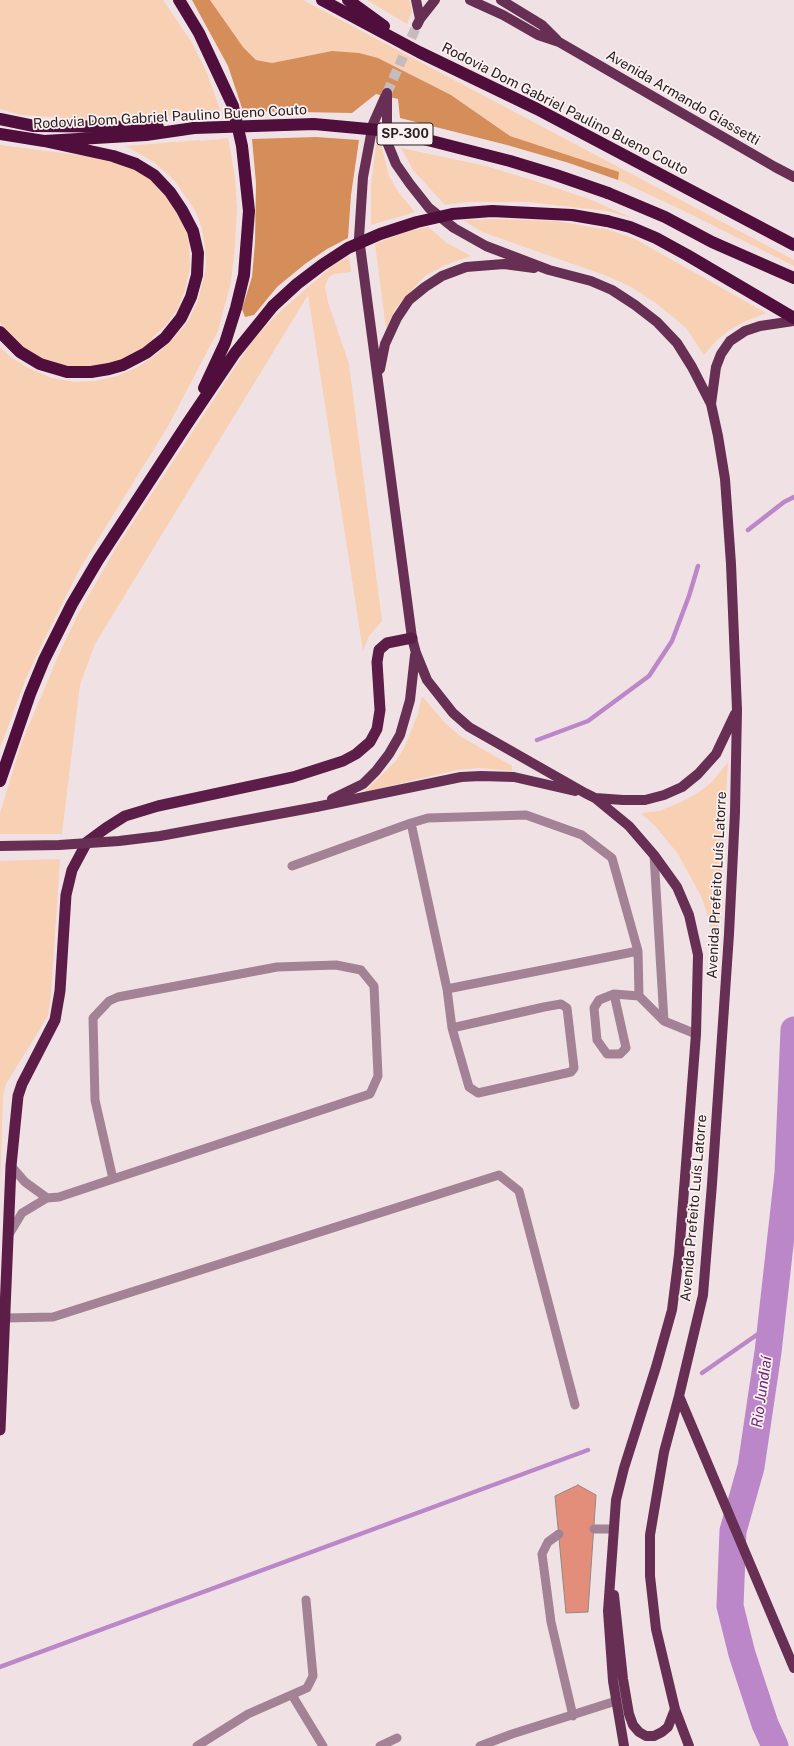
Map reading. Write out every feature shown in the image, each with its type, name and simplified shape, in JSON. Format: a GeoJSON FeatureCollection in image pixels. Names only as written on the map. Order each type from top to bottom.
{"type":"FeatureCollection","features":[{"type":"Feature","properties":{"kind":"highway"},"geometry":{"type":"LineString","coordinates":[[179,0],[200,33],[233,106],[244,160],[249,211],[244,275],[236,308],[225,343],[187,424]]}},
{"type":"Feature","properties":{"kind":"highway","name":"Rodovia Dom Gabriel Paulino Bueno Couto"},"geometry":{"type":"LineString","coordinates":[[322,0],[419,52],[537,109],[794,245]]}},
{"type":"Feature","properties":{"kind":"highway"},"geometry":{"type":"LineString","coordinates":[[348,0],[419,52]]}},
{"type":"Feature","properties":{"kind":"highway"},"geometry":{"type":"LineString","coordinates":[[0,119],[34,126],[194,128]]}},
{"type":"Feature","properties":{"kind":"highway","name":"Rodovia Dom Gabriel Paulino Bueno Couto"},"geometry":{"type":"LineString","coordinates":[[0,134],[39,141],[146,135],[194,128],[314,124],[379,130],[408,135],[457,146],[530,167],[608,193],[665,218],[712,242],[794,278]]}},
{"type":"Feature","properties":{"kind":"highway"},"geometry":{"type":"LineString","coordinates":[[0,332],[20,352],[40,364],[67,372],[91,372],[123,365],[146,353],[165,338],[181,318],[191,297],[197,274],[198,253],[193,231],[170,192],[154,175],[136,164],[113,156],[39,141]]}},
{"type":"Feature","properties":{"kind":"highway"},"geometry":{"type":"LineString","coordinates":[[0,781],[30,694],[44,660],[72,604],[98,560],[235,353],[273,306],[297,284],[348,248],[380,234],[417,222],[452,214],[492,211],[572,215],[607,221],[630,227],[656,238],[794,318]]}},
{"type":"Feature","properties":{"kind":"highway"},"geometry":{"type":"LineString","coordinates":[[0,1430],[6,1318],[11,1166],[18,1096],[22,1084],[55,1020],[60,991],[66,894],[72,870],[87,842],[125,816],[158,806],[292,777],[343,761],[356,754],[370,742],[376,729],[380,710],[377,662],[380,650],[387,643],[412,638]]}},
{"type":"Feature","properties":{"kind":"main road"},"geometry":{"type":"LineString","coordinates":[[416,0],[419,22],[435,0]]}},
{"type":"Feature","properties":{"kind":"main road","name":"Avenida Armando Giassetti"},"geometry":{"type":"LineString","coordinates":[[470,0],[504,15],[538,36],[559,42]]}},
{"type":"Feature","properties":{"kind":"main road","name":"Avenida Armando Giassetti"},"geometry":{"type":"LineString","coordinates":[[502,0],[542,26],[559,42],[775,168],[794,176]]}},
{"type":"Feature","properties":{"kind":"main road"},"geometry":{"type":"LineString","coordinates":[[710,404],[692,367],[681,349],[657,322],[635,305],[612,290],[591,281],[549,270],[486,246],[454,228],[429,208],[396,164],[387,142],[387,93],[373,124],[363,177],[359,238],[379,379],[412,638],[416,653],[427,680],[453,713],[469,726],[596,798],[645,800],[664,795],[682,787],[698,774],[716,754],[737,710]]}},
{"type":"Feature","properties":{"kind":"main road"},"geometry":{"type":"LineString","coordinates":[[379,379],[385,344],[409,300],[442,276],[466,267],[504,264],[549,270]]}},
{"type":"Feature","properties":{"kind":"main road"},"geometry":{"type":"LineString","coordinates":[[710,404],[716,367],[721,354],[730,341],[746,331],[760,326],[794,321]]}},
{"type":"Feature","properties":{"kind":"main road","name":"Avenida Prefeito Luís Latorre"},"geometry":{"type":"LineString","coordinates":[[689,1746],[675,1709],[656,1629],[650,1576],[650,1535],[664,1452],[703,1296],[712,1184],[736,812],[737,710],[731,564],[725,479],[718,436],[710,404]]}},
{"type":"Feature","properties":{"kind":"main road"},"geometry":{"type":"LineString","coordinates":[[316,807],[363,784],[376,771],[389,754],[400,735],[406,717],[413,683],[416,653]]}},
{"type":"Feature","properties":{"kind":"main road"},"geometry":{"type":"LineString","coordinates":[[0,846],[60,845],[119,841],[160,836],[316,807],[461,777],[514,777],[585,793]]}},
{"type":"Feature","properties":{"kind":"main road","name":"Avenida Prefeito Luís Latorre"},"geometry":{"type":"LineString","coordinates":[[596,798],[629,826],[654,855],[677,887],[689,915],[698,955],[696,1034],[680,1255],[672,1310],[656,1367],[624,1468],[616,1500],[609,1618],[613,1682],[624,1746]]}},
{"type":"Feature","properties":{"kind":"main road"},"geometry":{"type":"LineString","coordinates":[[679,1396],[794,1668]]}},
{"type":"Feature","properties":{"kind":"main road"},"geometry":{"type":"LineString","coordinates":[[612,1571],[623,1679],[629,1714],[633,1725],[639,1732],[646,1736],[654,1736],[668,1727],[675,1709]]}},
{"type":"Feature","properties":{"kind":"lane"},"geometry":{"type":"LineString","coordinates":[[292,866],[428,818],[526,815],[582,835],[612,858],[638,952],[640,996],[664,1021],[696,1034]]}},
{"type":"Feature","properties":{"kind":"lane"},"geometry":{"type":"LineString","coordinates":[[411,823],[447,989],[452,1028],[469,1087],[478,1094],[571,1072],[574,1068],[567,1008],[561,1004],[452,1028]]}},
{"type":"Feature","properties":{"kind":"lane"},"geometry":{"type":"LineString","coordinates":[[654,855],[664,1021]]}},
{"type":"Feature","properties":{"kind":"lane"},"geometry":{"type":"LineString","coordinates":[[447,989],[638,952]]}},
{"type":"Feature","properties":{"kind":"lane"},"geometry":{"type":"LineString","coordinates":[[8,1236],[22,1213],[47,1198],[59,1197],[370,1094],[378,1076],[374,986],[361,970],[336,965],[277,967],[118,997],[109,1001],[93,1018],[95,1100],[113,1179]]}},
{"type":"Feature","properties":{"kind":"lane"},"geometry":{"type":"LineString","coordinates":[[614,994],[626,1048],[620,1054],[607,1054],[597,1040],[594,1008],[599,1000],[614,994],[640,996]]}},
{"type":"Feature","properties":{"kind":"lane"},"geometry":{"type":"LineString","coordinates":[[11,1166],[25,1182],[47,1198]]}},
{"type":"Feature","properties":{"kind":"lane"},"geometry":{"type":"LineString","coordinates":[[6,1318],[53,1317],[499,1175],[520,1191],[575,1405]]}},
{"type":"Feature","properties":{"kind":"lane"},"geometry":{"type":"LineString","coordinates":[[594,1529],[614,1529]]}},
{"type":"Feature","properties":{"kind":"lane"},"geometry":{"type":"LineString","coordinates":[[558,1534],[548,1542],[542,1554],[551,1622],[573,1716]]}},
{"type":"Feature","properties":{"kind":"lane"},"geometry":{"type":"LineString","coordinates":[[197,1746],[248,1714],[307,1688],[313,1676],[306,1600]]}},
{"type":"Feature","properties":{"kind":"lane"},"geometry":{"type":"LineString","coordinates":[[292,1695],[323,1746]]}},
{"type":"Feature","properties":{"kind":"lane"},"geometry":{"type":"LineString","coordinates":[[480,1746],[512,1734],[573,1716],[616,1701]]}},
{"type":"Feature","properties":{"kind":"lane"},"geometry":{"type":"LineString","coordinates":[[380,1746],[397,1738]]}},
{"type":"Feature","properties":{"kind":"shaded area"},"geometry":{"type":"Polygon","coordinates":[[[0,0],[163,0],[192,43],[207,73],[221,112],[94,120],[21,115],[0,109],[0,0]]]}},
{"type":"Feature","properties":{"kind":"shaded area"},"geometry":{"type":"Polygon","coordinates":[[[192,0],[210,0],[243,47],[256,60],[272,63],[332,51],[359,53],[378,58],[451,95],[510,136],[619,172],[618,180],[569,163],[507,145],[400,118],[398,99],[376,94],[352,113],[243,111],[228,66],[192,0]]]}},
{"type":"Feature","properties":{"kind":"shaded area"},"geometry":{"type":"Polygon","coordinates":[[[210,0],[303,0],[794,260],[794,266],[618,180],[618,172],[510,136],[451,95],[378,58],[332,51],[272,63],[256,60],[243,47],[210,0]]]}},
{"type":"Feature","properties":{"kind":"shaded area"},"geometry":{"type":"Polygon","coordinates":[[[367,0],[409,0],[412,11],[407,24],[367,0]]]}},
{"type":"Feature","properties":{"kind":"shaded area"},"geometry":{"type":"Polygon","coordinates":[[[316,137],[359,140],[351,195],[348,238],[327,249],[305,264],[277,287],[254,315],[245,317],[242,309],[252,277],[255,243],[256,183],[252,139],[316,137]]]}},
{"type":"Feature","properties":{"kind":"shaded area"},"geometry":{"type":"Polygon","coordinates":[[[228,138],[235,177],[237,208],[231,282],[218,331],[167,428],[79,570],[26,678],[0,748],[0,347],[9,356],[28,368],[52,378],[74,382],[95,381],[117,376],[136,368],[156,355],[174,338],[188,321],[197,303],[206,266],[205,247],[202,229],[196,212],[175,181],[154,162],[126,146],[228,138]]]}},
{"type":"Feature","properties":{"kind":"shaded area"},"geometry":{"type":"Polygon","coordinates":[[[376,144],[381,144],[389,176],[399,193],[415,212],[371,225],[371,186],[376,144]]]}},
{"type":"Feature","properties":{"kind":"shaded area"},"geometry":{"type":"Polygon","coordinates":[[[0,145],[109,159],[129,166],[146,175],[173,204],[184,222],[189,243],[190,268],[185,290],[177,310],[166,325],[152,338],[154,341],[120,361],[78,369],[39,358],[21,347],[5,331],[0,322],[0,145]]]}},
{"type":"Feature","properties":{"kind":"shaded area"},"geometry":{"type":"Polygon","coordinates":[[[401,148],[486,166],[589,199],[632,218],[607,211],[527,202],[467,202],[445,205],[413,170],[401,148]]]}},
{"type":"Feature","properties":{"kind":"shaded area"},"geometry":{"type":"Polygon","coordinates":[[[495,219],[556,221],[610,230],[635,239],[766,313],[744,322],[728,331],[716,341],[704,355],[686,328],[656,303],[631,287],[607,276],[482,232],[463,220],[495,219]]]}},
{"type":"Feature","properties":{"kind":"shaded area"},"geometry":{"type":"Polygon","coordinates":[[[428,227],[447,243],[471,256],[445,265],[425,276],[395,309],[386,329],[375,244],[408,231],[428,227]]]}},
{"type":"Feature","properties":{"kind":"shaded area"},"geometry":{"type":"Polygon","coordinates":[[[349,256],[351,272],[334,274],[329,277],[325,286],[328,302],[349,364],[382,621],[369,636],[363,651],[308,295],[95,644],[80,685],[62,834],[0,834],[0,813],[21,744],[77,616],[116,548],[251,343],[275,316],[331,267],[349,256]]]}},
{"type":"Feature","properties":{"kind":"shaded area"},"geometry":{"type":"Polygon","coordinates":[[[422,696],[445,723],[460,736],[512,766],[512,771],[479,768],[457,770],[364,792],[396,761],[404,748],[418,714],[422,696]]]}},
{"type":"Feature","properties":{"kind":"shaded area"},"geometry":{"type":"Polygon","coordinates":[[[728,762],[716,976],[714,942],[702,898],[678,854],[656,827],[641,813],[659,811],[698,793],[712,782],[728,762]]]}},
{"type":"Feature","properties":{"kind":"shaded area"},"geometry":{"type":"Polygon","coordinates":[[[60,859],[51,996],[48,1016],[6,1084],[3,1096],[0,1190],[0,861],[60,859]]]}},
{"type":"Feature","properties":{"kind":"building"},"geometry":{"type":"Polygon","coordinates":[[[578,1485],[596,1495],[588,1612],[566,1613],[555,1496],[578,1485]]]}},
{"type":"Feature","properties":{"kind":"waterway"},"geometry":{"type":"LineString","coordinates":[[748,530],[784,502],[794,497]]}},
{"type":"Feature","properties":{"kind":"waterway"},"geometry":{"type":"LineString","coordinates":[[537,740],[588,721],[649,676],[672,641],[689,596],[698,566]]}},
{"type":"Feature","properties":{"kind":"waterway","name":"Rio Jundiaí"},"geometry":{"type":"LineString","coordinates":[[775,1746],[765,1724],[742,1654],[730,1606],[733,1531],[751,1467],[768,1352],[788,1173],[794,1030]]}},
{"type":"Feature","properties":{"kind":"waterway"},"geometry":{"type":"LineString","coordinates":[[702,1373],[771,1325]]}},
{"type":"Feature","properties":{"kind":"waterway"},"geometry":{"type":"LineString","coordinates":[[0,1667],[588,1450]]}},
{"type":"Feature","properties":{"kind":"tunnel"},"geometry":{"type":"LineString","coordinates":[[387,93],[417,25]]}}]}
